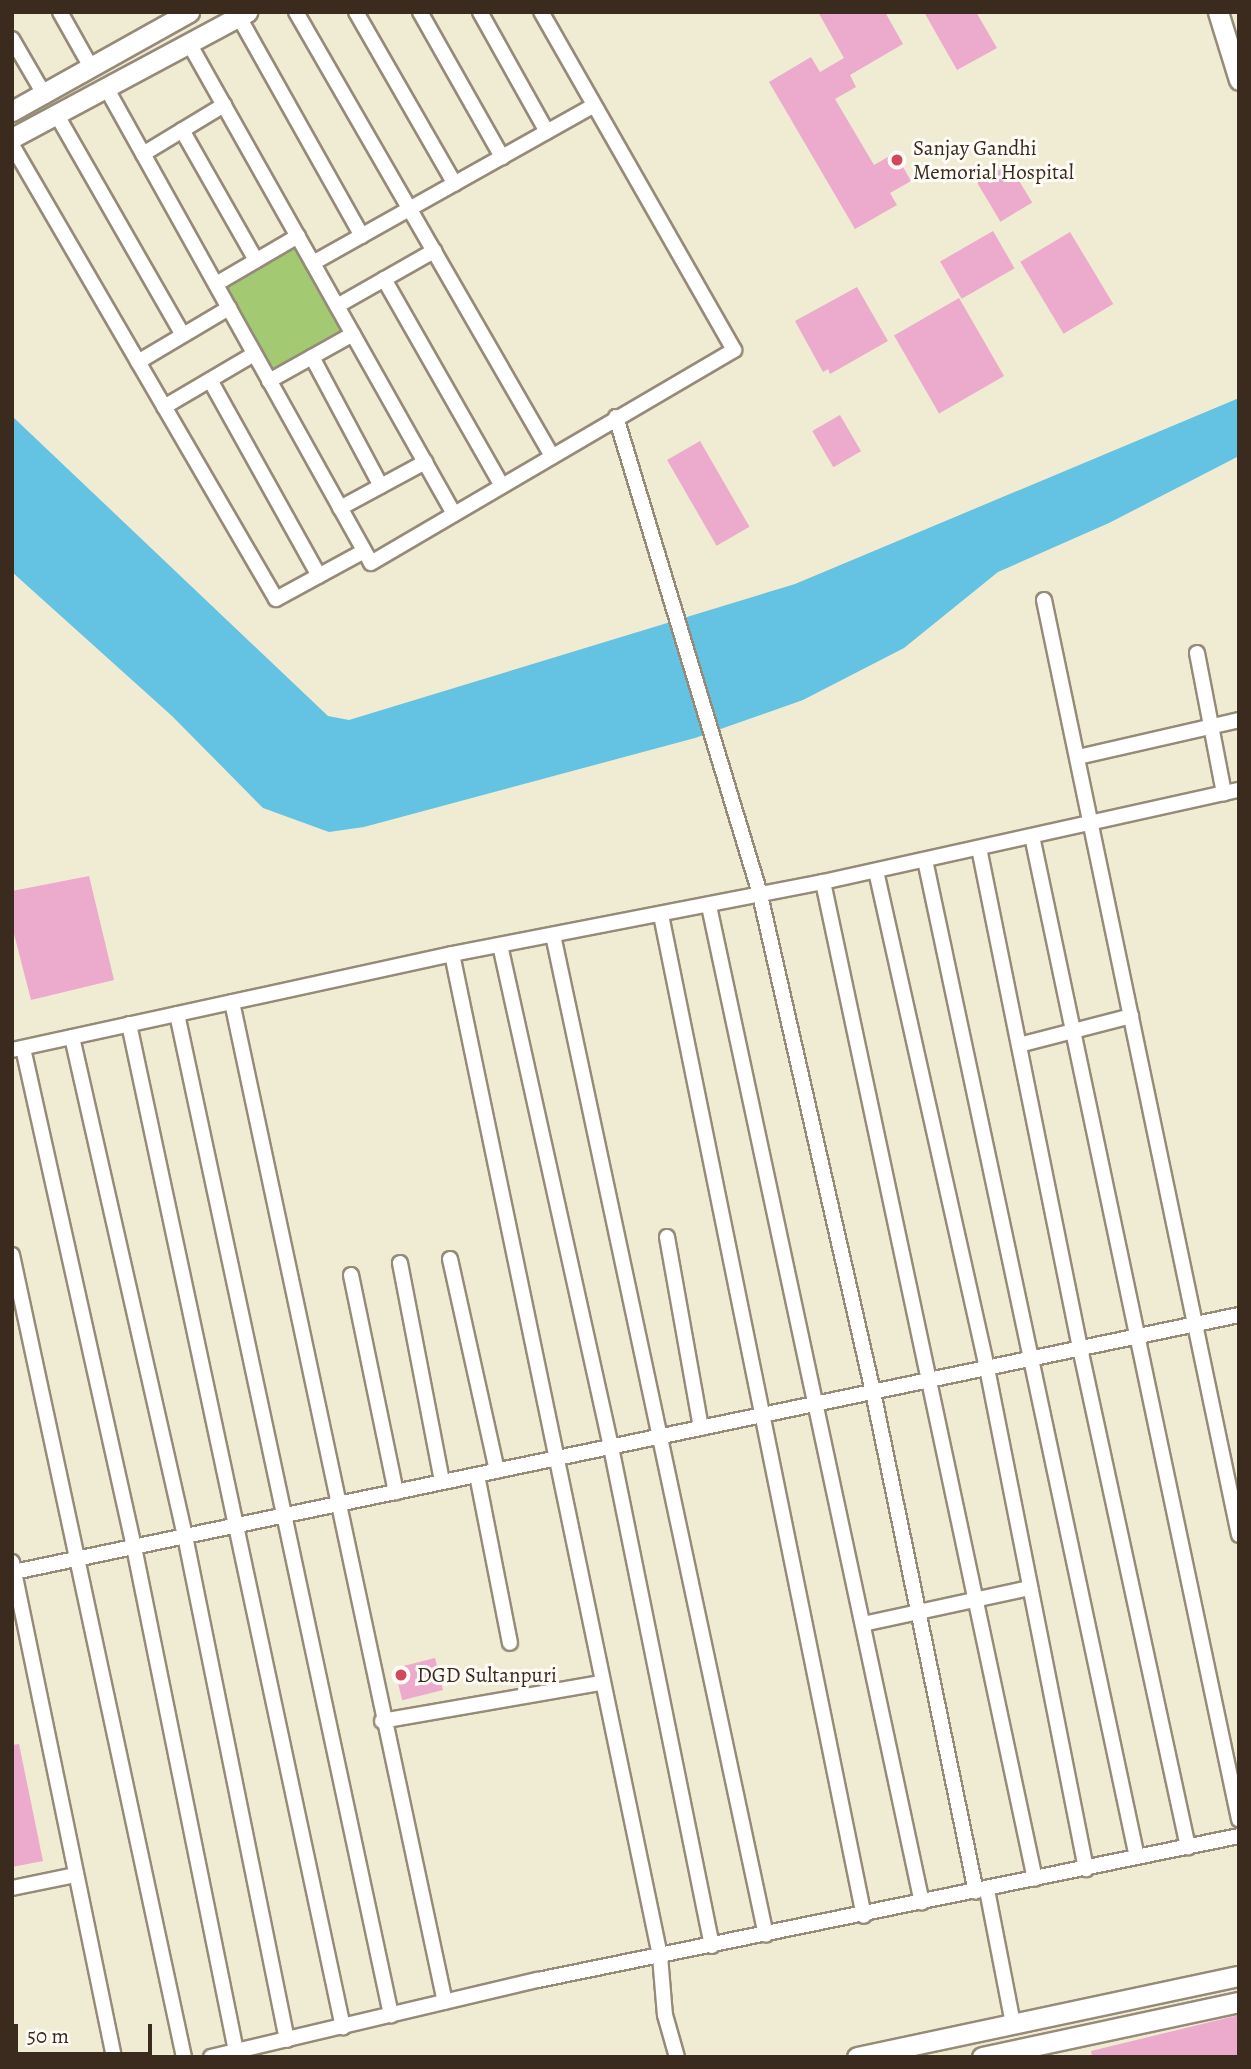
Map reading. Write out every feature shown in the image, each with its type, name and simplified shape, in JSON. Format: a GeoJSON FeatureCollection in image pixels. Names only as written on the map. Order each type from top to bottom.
{"type":"FeatureCollection","features":[{"type":"Feature","properties":{"kind":"street"},"geometry":{"type":"LineString","coordinates":[[60,12],[92,69]]}},
{"type":"Feature","properties":{"kind":"street"},"geometry":{"type":"LineString","coordinates":[[296,12],[552,456]]}},
{"type":"Feature","properties":{"kind":"street"},"geometry":{"type":"LineString","coordinates":[[356,12],[455,184]]}},
{"type":"Feature","properties":{"kind":"street"},"geometry":{"type":"LineString","coordinates":[[420,12],[502,157]]}},
{"type":"Feature","properties":{"kind":"street"},"geometry":{"type":"LineString","coordinates":[[480,12],[547,132]]}},
{"type":"Feature","properties":{"kind":"street"},"geometry":{"type":"LineString","coordinates":[[108,91],[371,563],[734,350],[541,12]]}},
{"type":"Feature","properties":{"kind":"street"},"geometry":{"type":"LineString","coordinates":[[1218,12],[1239,80]]}},
{"type":"Feature","properties":{"kind":"street"},"geometry":{"type":"LineString","coordinates":[[12,111],[92,69],[179,15]]}},
{"type":"Feature","properties":{"kind":"street"},"geometry":{"type":"LineString","coordinates":[[12,138],[108,91],[243,15],[362,236]]}},
{"type":"Feature","properties":{"kind":"street"},"geometry":{"type":"LineString","coordinates":[[12,39],[45,96]]}},
{"type":"Feature","properties":{"kind":"street"},"geometry":{"type":"LineString","coordinates":[[190,45],[454,514]]}},
{"type":"Feature","properties":{"kind":"street"},"geometry":{"type":"LineString","coordinates":[[142,154],[224,105]]}},
{"type":"Feature","properties":{"kind":"street"},"geometry":{"type":"LineString","coordinates":[[313,263],[594,105]]}},
{"type":"Feature","properties":{"kind":"street"},"geometry":{"type":"LineString","coordinates":[[58,117],[183,335]]}},
{"type":"Feature","properties":{"kind":"street"},"geometry":{"type":"LineString","coordinates":[[182,130],[256,260]]}},
{"type":"Feature","properties":{"kind":"street"},"geometry":{"type":"LineString","coordinates":[[12,145],[276,599],[364,551]]}},
{"type":"Feature","properties":{"kind":"street"},"geometry":{"type":"LineString","coordinates":[[215,284],[298,236]]}},
{"type":"Feature","properties":{"kind":"street"},"geometry":{"type":"LineString","coordinates":[[337,306],[434,251]]}},
{"type":"Feature","properties":{"kind":"street"},"geometry":{"type":"LineString","coordinates":[[384,279],[502,486]]}},
{"type":"Feature","properties":{"kind":"street"},"geometry":{"type":"LineString","coordinates":[[138,362],[229,308]]}},
{"type":"Feature","properties":{"kind":"street"},"geometry":{"type":"LineString","coordinates":[[269,381],[353,334]]}},
{"type":"Feature","properties":{"kind":"street"},"geometry":{"type":"LineString","coordinates":[[164,407],[254,354]]}},
{"type":"Feature","properties":{"kind":"street"},"geometry":{"type":"LineString","coordinates":[[312,357],[381,486]]}},
{"type":"Feature","properties":{"kind":"street"},"geometry":{"type":"LineString","coordinates":[[210,380],[319,576]]}},
{"type":"Feature","properties":{"kind":"street"},"geometry":{"type":"LineString","coordinates":[[616,417],[668,601],[760,895],[1013,2024]]}},
{"type":"Feature","properties":{"kind":"street"},"geometry":{"type":"LineString","coordinates":[[340,508],[425,462]]}},
{"type":"Feature","properties":{"kind":"street"},"geometry":{"type":"LineString","coordinates":[[1044,600],[1239,1535]]}},
{"type":"Feature","properties":{"kind":"street"},"geometry":{"type":"LineString","coordinates":[[1197,653],[1224,793]]}},
{"type":"Feature","properties":{"kind":"street"},"geometry":{"type":"LineString","coordinates":[[1077,757],[1239,720]]}},
{"type":"Feature","properties":{"kind":"street"},"geometry":{"type":"LineString","coordinates":[[236,2051],[134,1547],[18,1049],[452,954],[823,883],[1239,790]]}},
{"type":"Feature","properties":{"kind":"street"},"geometry":{"type":"LineString","coordinates":[[1032,836],[1135,1337],[1239,1819]]}},
{"type":"Feature","properties":{"kind":"street"},"geometry":{"type":"LineString","coordinates":[[979,848],[1080,1348],[1188,1847]]}},
{"type":"Feature","properties":{"kind":"street"},"geometry":{"type":"LineString","coordinates":[[925,860],[1138,1857]]}},
{"type":"Feature","properties":{"kind":"street"},"geometry":{"type":"LineString","coordinates":[[876,871],[986,1368],[1086,1869]]}},
{"type":"Feature","properties":{"kind":"street"},"geometry":{"type":"LineString","coordinates":[[823,883],[1035,1880]]}},
{"type":"Feature","properties":{"kind":"street"},"geometry":{"type":"LineString","coordinates":[[709,906],[922,1903]]}},
{"type":"Feature","properties":{"kind":"street"},"geometry":{"type":"LineString","coordinates":[[661,915],[765,1414],[864,1916]]}},
{"type":"Feature","properties":{"kind":"street"},"geometry":{"type":"LineString","coordinates":[[553,935],[662,1436],[766,1935]]}},
{"type":"Feature","properties":{"kind":"street"},"geometry":{"type":"LineString","coordinates":[[500,945],[611,1447],[712,1946]]}},
{"type":"Feature","properties":{"kind":"street"},"geometry":{"type":"LineString","coordinates":[[452,954],[600,1683],[660,1956],[665,2015],[677,2057]]}},
{"type":"Feature","properties":{"kind":"street"},"geometry":{"type":"LineString","coordinates":[[232,1002],[341,1503],[382,1721],[445,2003]]}},
{"type":"Feature","properties":{"kind":"street"},"geometry":{"type":"LineString","coordinates":[[177,1014],[391,2015]]}},
{"type":"Feature","properties":{"kind":"street"},"geometry":{"type":"LineString","coordinates":[[1019,1045],[1131,1016]]}},
{"type":"Feature","properties":{"kind":"street"},"geometry":{"type":"LineString","coordinates":[[129,1024],[343,2027]]}},
{"type":"Feature","properties":{"kind":"street"},"geometry":{"type":"LineString","coordinates":[[72,1037],[185,1536],[287,2040]]}},
{"type":"Feature","properties":{"kind":"street"},"geometry":{"type":"LineString","coordinates":[[667,1237],[701,1428]]}},
{"type":"Feature","properties":{"kind":"street"},"geometry":{"type":"LineString","coordinates":[[12,1255],[80,1558],[184,2057]]}},
{"type":"Feature","properties":{"kind":"street"},"geometry":{"type":"LineString","coordinates":[[450,1259],[496,1471]]}},
{"type":"Feature","properties":{"kind":"street"},"geometry":{"type":"LineString","coordinates":[[400,1264],[442,1481]]}},
{"type":"Feature","properties":{"kind":"street"},"geometry":{"type":"LineString","coordinates":[[351,1275],[396,1492]]}},
{"type":"Feature","properties":{"kind":"street"},"geometry":{"type":"LineString","coordinates":[[114,2057],[13,1567],[134,1547],[1239,1315]]}},
{"type":"Feature","properties":{"kind":"street"},"geometry":{"type":"LineString","coordinates":[[477,1475],[510,1643]]}},
{"type":"Feature","properties":{"kind":"street"},"geometry":{"type":"LineString","coordinates":[[863,1624],[1030,1588]]}},
{"type":"Feature","properties":{"kind":"street"},"geometry":{"type":"LineString","coordinates":[[382,1721],[600,1683]]}},
{"type":"Feature","properties":{"kind":"street"},"geometry":{"type":"LineString","coordinates":[[211,2057],[660,1956],[864,1916],[1239,1836]]}},
{"type":"Feature","properties":{"kind":"street"},"geometry":{"type":"LineString","coordinates":[[12,1888],[75,1875]]}},
{"type":"Feature","properties":{"kind":"street"},"geometry":{"type":"LineString","coordinates":[[857,2057],[1239,1976]]}},
{"type":"Feature","properties":{"kind":"street"},"geometry":{"type":"LineString","coordinates":[[982,2057],[1239,2002]]}},
{"type":"Feature","properties":{"kind":"green space"},"geometry":{"type":"Polygon","coordinates":[[[296,243],[348,334],[275,376],[222,286],[296,243]]]}},
{"type":"Feature","properties":{"kind":"water"},"geometry":{"type":"Polygon","coordinates":[[[1239,398],[1239,456],[1109,523],[998,572],[904,648],[803,700],[695,738],[364,827],[329,832],[263,808],[172,716],[12,572],[12,416],[328,716],[349,720],[795,584],[1239,398]]]}},
{"type":"Feature","properties":{"kind":"building"},"geometry":{"type":"Polygon","coordinates":[[[818,12],[885,12],[903,44],[850,75],[856,87],[835,99],[874,165],[895,153],[911,181],[890,193],[897,205],[855,229],[769,82],[811,57],[820,72],[844,58],[818,12]]]}},
{"type":"Feature","properties":{"kind":"building"},"geometry":{"type":"Polygon","coordinates":[[[924,12],[976,12],[997,48],[957,70],[924,12]]]}},
{"type":"Feature","properties":{"kind":"building"},"geometry":{"type":"Polygon","coordinates":[[[1009,164],[1032,203],[1000,222],[977,183],[1009,164]]]}},
{"type":"Feature","properties":{"kind":"building"},"geometry":{"type":"Polygon","coordinates":[[[993,231],[1014,268],[962,299],[940,262],[993,231]]]}},
{"type":"Feature","properties":{"kind":"building"},"geometry":{"type":"Polygon","coordinates":[[[1070,232],[1113,304],[1064,334],[1020,262],[1070,232]]]}},
{"type":"Feature","properties":{"kind":"building"},"geometry":{"type":"Polygon","coordinates":[[[857,287],[888,341],[830,374],[828,369],[823,372],[795,321],[857,287]]]}},
{"type":"Feature","properties":{"kind":"building"},"geometry":{"type":"Polygon","coordinates":[[[959,298],[1004,376],[939,413],[894,336],[959,298]]]}},
{"type":"Feature","properties":{"kind":"building"},"geometry":{"type":"Polygon","coordinates":[[[840,415],[861,451],[833,467],[812,431],[840,415]]]}},
{"type":"Feature","properties":{"kind":"building"},"geometry":{"type":"Polygon","coordinates":[[[700,441],[750,527],[717,546],[667,460],[700,441]]]}},
{"type":"Feature","properties":{"kind":"building"},"geometry":{"type":"Polygon","coordinates":[[[89,876],[114,980],[31,1000],[12,926],[12,891],[89,876]]]}},
{"type":"Feature","properties":{"kind":"building"},"geometry":{"type":"Polygon","coordinates":[[[435,1658],[443,1690],[402,1700],[394,1668],[435,1658]]]}},
{"type":"Feature","properties":{"kind":"building"},"geometry":{"type":"Polygon","coordinates":[[[19,1744],[43,1861],[12,1867],[12,1745],[19,1744]]]}},
{"type":"Feature","properties":{"kind":"building"},"geometry":{"type":"Polygon","coordinates":[[[1239,2015],[1239,2057],[1092,2057],[1091,2051],[1239,2015]]]}},
{"type":"Feature","properties":{"kind":"place","name":"Sanjay Gandhi Memorial Hospital"},"geometry":{"type":"Point","coordinates":[897,160]}},
{"type":"Feature","properties":{"kind":"place","name":"DGD Sultanpuri"},"geometry":{"type":"Point","coordinates":[401,1675]}}]}
